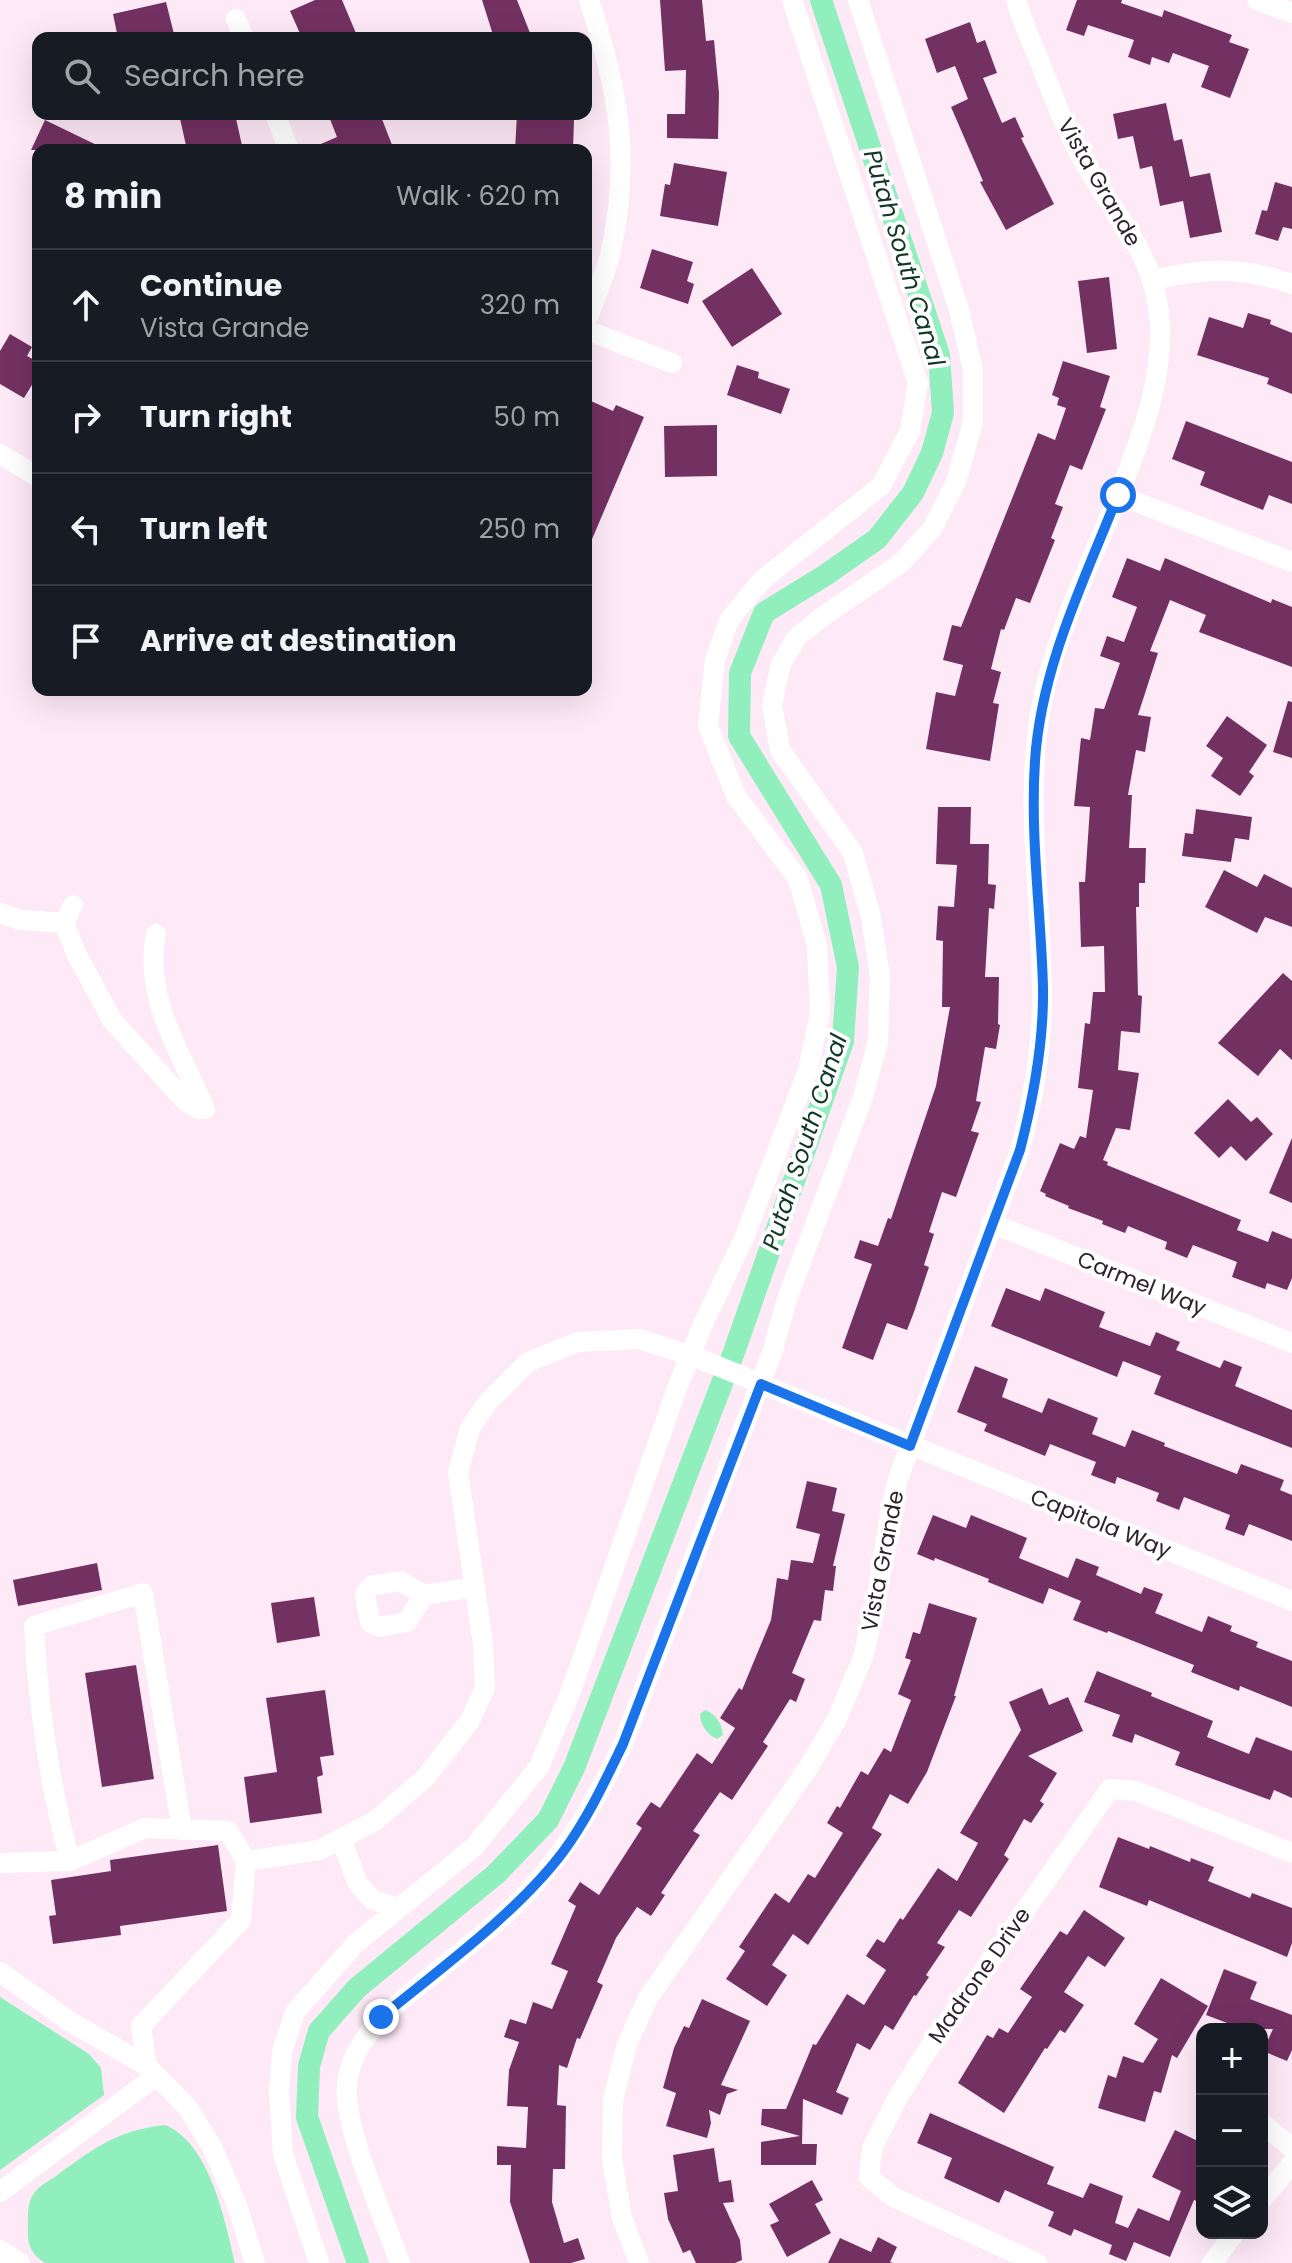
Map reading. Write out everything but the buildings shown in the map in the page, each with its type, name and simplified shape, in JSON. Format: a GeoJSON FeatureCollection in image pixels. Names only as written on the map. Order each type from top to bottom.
{"type":"FeatureCollection","features":[{"type":"Feature","properties":{"kind":"street"},"geometry":{"type":"LineString","coordinates":[[589,0],[605,48],[620,117],[621,197],[608,261],[592,305]]}},
{"type":"Feature","properties":{"kind":"street"},"geometry":{"type":"LineString","coordinates":[[319,2263],[283,2154],[279,2090],[282,2052],[295,2012],[355,1944],[474,1847],[539,1767],[572,1688],[677,1388],[695,1357],[704,1322],[745,1236],[808,1070],[820,1013],[817,946],[798,879],[736,796],[708,726],[715,660],[729,620],[762,580],[881,486],[910,431],[918,383],[792,0]]}},
{"type":"Feature","properties":{"kind":"street"},"geometry":{"type":"LineString","coordinates":[[400,2263],[348,2117],[347,2083],[357,2051],[381,2017],[525,1895],[563,1852],[596,1801],[623,1744],[863,1097],[878,1041],[880,976],[871,917],[853,853],[780,750],[772,705],[781,664],[797,637],[901,563],[932,529],[956,482],[973,422],[973,370],[959,310],[858,0]]}},
{"type":"Feature","properties":{"kind":"street","name":"Vista Grande"},"geometry":{"type":"LineString","coordinates":[[639,2263],[622,2218],[612,2159],[613,2100],[627,2044],[648,1998],[808,1768],[837,1719],[863,1657],[875,1608],[891,1508],[910,1446],[1020,1150],[1032,1104],[1041,1041],[1043,989],[1034,820],[1035,760],[1043,698],[1059,641],[1134,455],[1158,373],[1160,324],[1153,280],[1135,237],[1078,149],[1058,109],[1016,0]]}},
{"type":"Feature","properties":{"kind":"street"},"geometry":{"type":"LineString","coordinates":[[1257,0],[1292,13]]}},
{"type":"Feature","properties":{"kind":"street"},"geometry":{"type":"LineString","coordinates":[[277,120],[287,144]]}},
{"type":"Feature","properties":{"kind":"street"},"geometry":{"type":"LineString","coordinates":[[1153,280],[1223,270],[1262,273],[1292,284]]}},
{"type":"Feature","properties":{"kind":"street"},"geometry":{"type":"LineString","coordinates":[[592,332],[672,363]]}},
{"type":"Feature","properties":{"kind":"street"},"geometry":{"type":"LineString","coordinates":[[0,454],[32,473]]}},
{"type":"Feature","properties":{"kind":"street"},"geometry":{"type":"LineString","coordinates":[[1118,495],[1292,562]]}},
{"type":"Feature","properties":{"kind":"street"},"geometry":{"type":"LineString","coordinates":[[0,913],[21,920],[68,914],[76,953],[112,1020],[185,1101],[205,1109],[165,1022],[155,985],[152,952],[156,934]]}},
{"type":"Feature","properties":{"kind":"street","name":"Carmel Way"},"geometry":{"type":"LineString","coordinates":[[991,1223],[1292,1343]]}},
{"type":"Feature","properties":{"kind":"street","name":"Capitola Way"},"geometry":{"type":"LineString","coordinates":[[246,1861],[319,1850],[375,1821],[426,1777],[469,1722],[485,1688],[483,1644],[458,1472],[470,1428],[488,1402],[528,1362],[578,1342],[639,1339],[695,1357],[1292,1601]]}},
{"type":"Feature","properties":{"kind":"street"},"geometry":{"type":"LineString","coordinates":[[424,1595],[475,1587]]}},
{"type":"Feature","properties":{"kind":"street"},"geometry":{"type":"LineString","coordinates":[[70,1861],[46,1753],[37,1689],[34,1626],[143,1593],[182,1830]]}},
{"type":"Feature","properties":{"kind":"street","name":"Madrone Drive"},"geometry":{"type":"LineString","coordinates":[[1037,2263],[893,2197],[869,2177],[872,2148],[904,2087],[1110,1789],[1136,1791],[1292,1853]]}},
{"type":"Feature","properties":{"kind":"street"},"geometry":{"type":"LineString","coordinates":[[0,1863],[70,1861],[145,1828],[228,1831],[246,1861],[241,1920],[141,2026],[151,2071]]}},
{"type":"Feature","properties":{"kind":"street"},"geometry":{"type":"LineString","coordinates":[[341,1839],[358,1884],[373,1900],[399,1908]]}},
{"type":"Feature","properties":{"kind":"street"},"geometry":{"type":"LineString","coordinates":[[0,1972],[69,2021],[151,2071],[188,2108],[212,2147],[237,2205],[255,2263]]}},
{"type":"Feature","properties":{"kind":"street"},"geometry":{"type":"LineString","coordinates":[[0,2192],[151,2071]]}},
{"type":"Feature","properties":{"kind":"street"},"geometry":{"type":"LineString","coordinates":[[1268,2128],[1292,2148]]}},
{"type":"Feature","properties":{"kind":"street"},"geometry":{"type":"LineString","coordinates":[[1268,2193],[1292,2163]]}},
{"type":"Feature","properties":{"kind":"street"},"geometry":{"type":"LineString","coordinates":[[1212,2263],[1230,2239]]}},
{"type":"Feature","properties":{"kind":"street"},"geometry":{"type":"LineString","coordinates":[[0,2250],[20,2263]]}},
{"type":"Feature","properties":{"kind":"shaded area"},"geometry":{"type":"Polygon","coordinates":[[[705,1710],[715,1717],[721,1727],[723,1735],[717,1739],[701,1722],[700,1714],[705,1710]]]}},
{"type":"Feature","properties":{"kind":"shaded area"},"geometry":{"type":"Polygon","coordinates":[[[0,1997],[89,2054],[101,2068],[104,2095],[0,2170],[0,1997]]]}},
{"type":"Feature","properties":{"kind":"shaded area"},"geometry":{"type":"Polygon","coordinates":[[[165,2125],[181,2134],[204,2166],[220,2206],[235,2263],[45,2263],[36,2256],[29,2243],[28,2209],[38,2189],[109,2141],[134,2131],[165,2125]]]}},
{"type":"Feature","properties":{"kind":"waterway","name":"Putah South Canal"},"geometry":{"type":"LineString","coordinates":[[358,2263],[307,2117],[309,2066],[319,2031],[357,1988],[496,1874],[548,1820],[574,1768],[734,1352],[843,1041],[848,967],[831,885],[739,736],[740,673],[764,613],[877,539],[913,493],[932,453],[943,413],[939,355],[821,0]]}},
{"type":"Feature","properties":{"kind":"route"},"geometry":{"type":"LineString","coordinates":[[381,2017],[525,1895],[563,1852],[596,1801],[623,1744],[761,1384],[910,1446],[1020,1150],[1032,1104],[1041,1041],[1043,989],[1034,820],[1035,760],[1043,698],[1059,641],[1118,495]]}}]}
